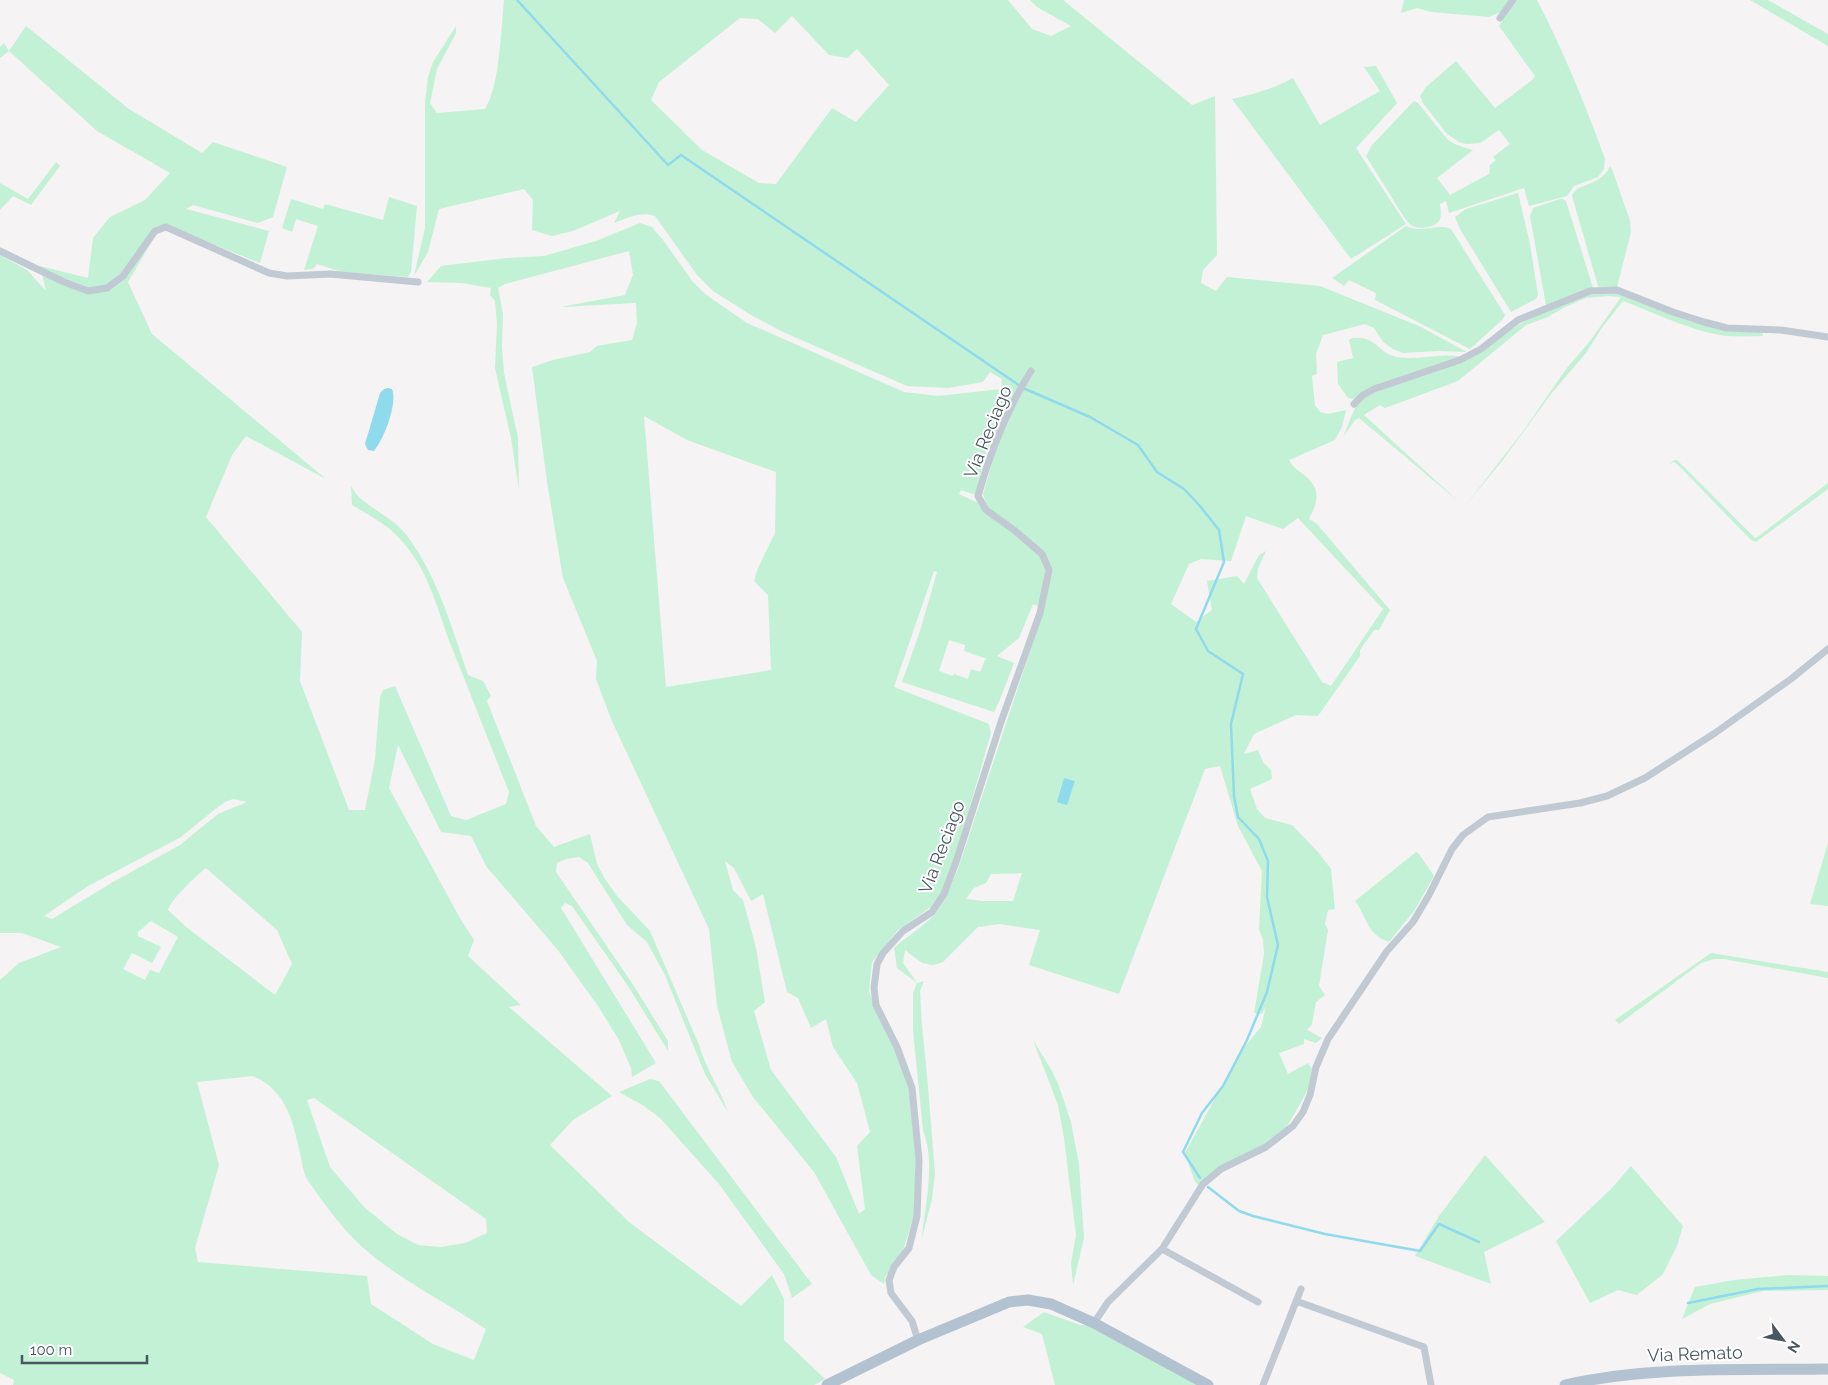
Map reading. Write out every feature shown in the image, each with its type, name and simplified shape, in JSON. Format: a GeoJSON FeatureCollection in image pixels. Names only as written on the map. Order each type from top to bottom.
{"type":"FeatureCollection","features":[{"type":"Feature","properties":{"kind":"main road"},"geometry":{"type":"LineString","coordinates":[[827,1385],[918,1338],[1009,1302],[1028,1300],[1051,1304],[1094,1323],[1208,1385]]}},
{"type":"Feature","properties":{"kind":"main road","name":"Via Remato"},"geometry":{"type":"LineString","coordinates":[[1565,1385],[1623,1374],[1724,1370],[1828,1369]]}},
{"type":"Feature","properties":{"kind":"street"},"geometry":{"type":"LineString","coordinates":[[1500,18],[1512,0]]}},
{"type":"Feature","properties":{"kind":"street"},"geometry":{"type":"LineString","coordinates":[[0,251],[64,282],[88,291],[107,288],[123,276],[155,231],[166,228],[269,273],[287,276],[330,274],[418,282]]}},
{"type":"Feature","properties":{"kind":"street"},"geometry":{"type":"LineString","coordinates":[[1354,404],[1363,395],[1374,389],[1460,360],[1481,349],[1518,320],[1590,291],[1617,290],[1689,317],[1727,328],[1781,330],[1828,337]]}},
{"type":"Feature","properties":{"kind":"street","name":"Via Reciago"},"geometry":{"type":"LineString","coordinates":[[918,1338],[912,1321],[891,1293],[888,1280],[894,1267],[909,1248],[917,1216],[919,1160],[912,1088],[897,1047],[876,1005],[874,988],[877,964],[883,953],[903,931],[932,912],[944,894],[1001,722],[1040,613],[1050,570],[1042,554],[1014,530],[986,510],[978,496],[989,462],[1031,371]]}},
{"type":"Feature","properties":{"kind":"street"},"geometry":{"type":"LineString","coordinates":[[1094,1323],[1108,1302],[1162,1249],[1203,1184],[1234,1161],[1266,1147],[1293,1126],[1303,1112],[1310,1095],[1316,1067],[1328,1039],[1387,951],[1413,922],[1452,849],[1462,835],[1488,817],[1496,814],[1580,803],[1607,796],[1646,778],[1791,680],[1828,649]]}},
{"type":"Feature","properties":{"kind":"street"},"geometry":{"type":"LineString","coordinates":[[1162,1249],[1258,1302]]}},
{"type":"Feature","properties":{"kind":"street"},"geometry":{"type":"LineString","coordinates":[[1263,1385],[1301,1289]]}},
{"type":"Feature","properties":{"kind":"street"},"geometry":{"type":"LineString","coordinates":[[1296,1302],[1424,1347],[1431,1385]]}},
{"type":"Feature","properties":{"kind":"green space"},"geometry":{"type":"Polygon","coordinates":[[[504,0],[1008,0],[1032,29],[1051,36],[1071,26],[1037,7],[1030,0],[1063,0],[1192,105],[1215,96],[1217,255],[1203,270],[1201,283],[1216,291],[1227,277],[1320,286],[1419,326],[1467,352],[1403,353],[1383,342],[1374,328],[1365,324],[1323,335],[1316,354],[1317,374],[1312,376],[1315,405],[1320,412],[1328,414],[1346,410],[1342,427],[1335,440],[1289,460],[1295,468],[1309,479],[1315,489],[1315,506],[1309,519],[1317,524],[1390,610],[1379,630],[1374,630],[1360,650],[1360,656],[1318,716],[1296,715],[1254,734],[1244,754],[1258,750],[1263,762],[1271,770],[1272,779],[1250,789],[1257,809],[1265,818],[1292,825],[1318,852],[1331,869],[1335,909],[1328,910],[1325,924],[1328,930],[1319,986],[1325,995],[1316,1002],[1312,1024],[1307,1030],[1322,1038],[1316,1043],[1304,1039],[1304,1044],[1279,1053],[1288,1074],[1308,1063],[1312,1069],[1305,1095],[1285,1130],[1200,1187],[1194,1180],[1185,1153],[1241,1051],[1261,1027],[1266,1006],[1262,1014],[1254,1013],[1264,954],[1263,940],[1259,929],[1262,871],[1238,826],[1220,766],[1205,769],[1119,994],[1029,965],[1040,930],[999,924],[978,927],[943,962],[933,965],[922,963],[905,950],[903,963],[917,983],[897,968],[894,948],[934,915],[946,896],[958,869],[1044,609],[1033,604],[1019,638],[997,656],[1014,663],[994,712],[902,682],[920,631],[937,572],[934,571],[894,687],[989,724],[991,733],[954,862],[942,893],[931,907],[898,930],[872,962],[869,991],[874,1006],[896,1048],[911,1092],[916,1159],[915,1212],[903,1251],[885,1277],[884,1284],[871,1275],[814,1172],[753,1097],[732,1062],[717,1006],[709,929],[611,719],[596,679],[597,661],[563,578],[547,482],[532,367],[553,360],[590,352],[597,346],[632,340],[637,323],[636,303],[560,307],[625,295],[633,275],[629,251],[505,284],[498,288],[503,314],[502,347],[504,373],[518,438],[519,490],[511,438],[495,368],[497,324],[495,301],[490,295],[491,288],[462,283],[427,282],[441,266],[507,258],[544,256],[596,241],[640,223],[652,227],[693,282],[705,294],[747,323],[904,392],[938,396],[1001,389],[1002,379],[990,372],[983,382],[948,388],[907,386],[783,332],[751,315],[713,291],[697,275],[655,216],[645,214],[629,217],[614,223],[620,211],[573,231],[552,236],[532,230],[533,200],[524,189],[439,209],[428,252],[414,276],[425,228],[425,103],[428,77],[433,62],[456,26],[456,33],[437,69],[430,103],[437,113],[485,109],[490,99],[497,72],[504,0]],[[792,16],[775,33],[758,19],[740,18],[659,82],[651,100],[702,150],[759,183],[776,184],[832,108],[856,122],[889,85],[857,49],[847,58],[829,55],[792,16]],[[1009,406],[984,457],[976,495],[961,490],[959,494],[987,507],[983,494],[1009,406]],[[644,416],[666,687],[771,670],[768,595],[754,581],[758,568],[775,533],[776,472],[687,440],[644,416]],[[1246,516],[1231,561],[1201,559],[1189,564],[1171,604],[1196,622],[1212,610],[1207,581],[1237,576],[1244,584],[1259,555],[1266,551],[1258,568],[1257,578],[1322,682],[1331,686],[1383,609],[1298,518],[1283,529],[1246,516]],[[949,640],[939,671],[953,676],[954,674],[968,679],[971,669],[980,672],[987,659],[964,651],[965,645],[949,640]],[[725,861],[733,890],[743,900],[756,948],[765,1002],[754,1011],[771,1070],[836,1157],[859,1214],[865,1209],[857,1146],[870,1132],[857,1083],[833,1047],[826,1019],[811,1028],[798,998],[787,992],[763,894],[751,901],[734,868],[725,861]],[[1022,873],[991,874],[986,883],[974,888],[966,899],[1013,901],[1022,873]]]}},
{"type":"Feature","properties":{"kind":"green space"},"geometry":{"type":"Polygon","coordinates":[[[1404,0],[1511,0],[1503,11],[1489,17],[1431,12],[1417,8],[1401,13],[1404,0]]]}},
{"type":"Feature","properties":{"kind":"green space"},"geometry":{"type":"Polygon","coordinates":[[[1517,0],[1537,0],[1582,98],[1605,159],[1604,169],[1598,177],[1574,186],[1567,196],[1529,206],[1524,188],[1449,213],[1446,201],[1440,204],[1441,216],[1437,223],[1432,226],[1419,228],[1413,226],[1404,216],[1366,156],[1372,145],[1414,101],[1418,103],[1448,140],[1473,150],[1437,178],[1450,195],[1489,174],[1489,166],[1496,160],[1493,157],[1510,144],[1499,130],[1480,143],[1466,144],[1459,142],[1447,134],[1423,103],[1420,96],[1426,87],[1456,61],[1495,108],[1531,81],[1535,76],[1499,26],[1517,0]]]}},
{"type":"Feature","properties":{"kind":"green space"},"geometry":{"type":"Polygon","coordinates":[[[1750,0],[1768,0],[1828,34],[1828,46],[1750,0]]]}},
{"type":"Feature","properties":{"kind":"green space"},"geometry":{"type":"Polygon","coordinates":[[[26,26],[129,109],[202,153],[213,142],[287,167],[273,217],[258,223],[193,205],[186,209],[269,231],[260,263],[168,226],[155,236],[128,282],[152,334],[326,479],[246,436],[232,455],[206,517],[302,632],[300,681],[349,810],[365,810],[375,759],[380,697],[383,690],[395,686],[451,816],[466,820],[506,804],[509,792],[425,576],[411,552],[396,535],[352,505],[351,486],[359,497],[392,521],[408,537],[419,553],[436,586],[468,675],[483,681],[491,696],[487,701],[536,826],[554,847],[590,834],[597,864],[605,879],[617,896],[650,931],[728,1112],[705,1074],[665,975],[647,942],[627,925],[588,863],[579,857],[566,859],[557,863],[556,872],[632,983],[668,1041],[668,1051],[628,986],[572,906],[565,903],[561,908],[656,1063],[632,1077],[631,1068],[619,1040],[598,1006],[557,949],[486,866],[471,836],[441,832],[398,745],[389,788],[461,920],[474,940],[468,956],[521,1005],[509,1007],[612,1096],[573,1120],[550,1145],[629,1222],[741,1306],[772,1275],[784,1299],[784,1340],[825,1379],[814,1385],[13,1385],[14,1380],[0,1373],[0,980],[19,963],[61,947],[22,933],[0,933],[0,255],[27,270],[46,291],[40,266],[88,278],[93,238],[110,217],[145,200],[170,173],[97,131],[9,51],[26,26]],[[233,799],[225,802],[181,837],[88,886],[44,916],[52,919],[113,882],[180,845],[218,814],[247,802],[233,799]],[[206,868],[179,893],[168,910],[185,926],[275,995],[292,964],[277,930],[206,868]],[[151,921],[138,932],[138,936],[161,947],[152,963],[132,953],[123,969],[145,980],[150,970],[159,973],[178,937],[151,921]],[[253,1076],[197,1082],[219,1165],[195,1248],[198,1262],[367,1276],[371,1304],[433,1344],[474,1360],[486,1329],[389,1268],[352,1237],[307,1179],[291,1118],[281,1098],[273,1089],[253,1076]],[[314,1098],[307,1100],[330,1167],[364,1207],[397,1234],[418,1245],[441,1247],[465,1243],[487,1233],[486,1219],[314,1098]]]}},
{"type":"Feature","properties":{"kind":"green space"},"geometry":{"type":"Polygon","coordinates":[[[4,43],[9,51],[0,58],[0,47],[4,43]]]}},
{"type":"Feature","properties":{"kind":"green space"},"geometry":{"type":"Polygon","coordinates":[[[1376,66],[1397,103],[1356,148],[1406,224],[1351,259],[1232,99],[1263,91],[1293,78],[1320,125],[1380,91],[1364,67],[1376,66]]]}},
{"type":"Feature","properties":{"kind":"green space"},"geometry":{"type":"Polygon","coordinates":[[[56,162],[60,166],[31,205],[13,196],[0,210],[0,183],[28,199],[56,162]]]}},
{"type":"Feature","properties":{"kind":"green space"},"geometry":{"type":"Polygon","coordinates":[[[1610,166],[1630,221],[1631,232],[1617,287],[1601,288],[1598,286],[1572,196],[1579,188],[1601,178],[1610,166]]]}},
{"type":"Feature","properties":{"kind":"green space"},"geometry":{"type":"Polygon","coordinates":[[[1518,193],[1530,244],[1538,295],[1536,299],[1511,312],[1460,229],[1455,217],[1466,209],[1518,193]]]}},
{"type":"Feature","properties":{"kind":"green space"},"geometry":{"type":"Polygon","coordinates":[[[389,197],[417,206],[411,272],[408,277],[342,272],[317,264],[313,269],[304,270],[318,226],[296,219],[292,232],[282,228],[291,199],[323,209],[325,204],[383,220],[389,197]]]}},
{"type":"Feature","properties":{"kind":"green space"},"geometry":{"type":"Polygon","coordinates":[[[1560,199],[1566,201],[1593,288],[1546,305],[1530,216],[1533,208],[1560,199]]]}},
{"type":"Feature","properties":{"kind":"green space"},"geometry":{"type":"Polygon","coordinates":[[[1406,226],[1419,229],[1446,227],[1451,229],[1505,315],[1470,349],[1375,300],[1376,293],[1349,280],[1344,286],[1332,278],[1406,226]]]}},
{"type":"Feature","properties":{"kind":"green space"},"geometry":{"type":"Polygon","coordinates":[[[1616,293],[1693,322],[1762,332],[1763,336],[1731,336],[1701,331],[1623,301],[1601,329],[1586,353],[1551,394],[1502,461],[1465,506],[1524,430],[1566,369],[1590,341],[1621,297],[1586,298],[1563,308],[1548,317],[1526,325],[1458,381],[1385,408],[1380,405],[1364,415],[1458,501],[1359,418],[1355,420],[1343,437],[1357,403],[1367,394],[1463,361],[1518,325],[1549,308],[1587,295],[1616,293]]]}},
{"type":"Feature","properties":{"kind":"green space"},"geometry":{"type":"Polygon","coordinates":[[[1352,338],[1367,339],[1390,355],[1397,357],[1413,358],[1446,355],[1462,357],[1369,388],[1354,399],[1348,398],[1338,384],[1337,362],[1353,358],[1349,340],[1352,338]]]}},
{"type":"Feature","properties":{"kind":"green space"},"geometry":{"type":"Polygon","coordinates":[[[1674,460],[1677,460],[1756,538],[1828,483],[1828,489],[1756,542],[1751,540],[1676,463],[1673,462],[1668,466],[1674,460]]]}},
{"type":"Feature","properties":{"kind":"green space"},"geometry":{"type":"Polygon","coordinates":[[[1828,843],[1828,906],[1810,904],[1828,843]]]}},
{"type":"Feature","properties":{"kind":"green space"},"geometry":{"type":"Polygon","coordinates":[[[1416,852],[1434,876],[1414,911],[1389,942],[1376,935],[1368,925],[1355,901],[1416,852]]]}},
{"type":"Feature","properties":{"kind":"green space"},"geometry":{"type":"Polygon","coordinates":[[[1711,953],[1828,972],[1828,978],[1724,959],[1714,959],[1701,963],[1619,1024],[1615,1020],[1711,953]]]}},
{"type":"Feature","properties":{"kind":"green space"},"geometry":{"type":"Polygon","coordinates":[[[924,981],[920,991],[935,1174],[932,1199],[922,1238],[929,1157],[923,1130],[913,1031],[913,993],[917,983],[924,981]]]}},
{"type":"Feature","properties":{"kind":"green space"},"geometry":{"type":"Polygon","coordinates":[[[1033,1040],[1059,1086],[1071,1122],[1079,1165],[1084,1238],[1073,1285],[1071,1263],[1076,1235],[1064,1138],[1058,1105],[1033,1040]]]}},
{"type":"Feature","properties":{"kind":"green space"},"geometry":{"type":"Polygon","coordinates":[[[650,1079],[659,1081],[812,1284],[792,1298],[784,1274],[719,1184],[660,1118],[644,1106],[619,1092],[650,1079]]]}},
{"type":"Feature","properties":{"kind":"green space"},"geometry":{"type":"Polygon","coordinates":[[[1485,1155],[1545,1222],[1484,1252],[1491,1284],[1415,1256],[1439,1216],[1485,1155]]]}},
{"type":"Feature","properties":{"kind":"green space"},"geometry":{"type":"Polygon","coordinates":[[[1631,1166],[1683,1226],[1677,1246],[1663,1274],[1637,1295],[1618,1290],[1590,1303],[1556,1241],[1611,1189],[1631,1166]]]}},
{"type":"Feature","properties":{"kind":"green space"},"geometry":{"type":"Polygon","coordinates":[[[1788,1275],[1828,1276],[1828,1290],[1763,1291],[1710,1304],[1682,1319],[1695,1287],[1734,1280],[1788,1275]]]}},
{"type":"Feature","properties":{"kind":"green space"},"geometry":{"type":"Polygon","coordinates":[[[1044,1312],[1080,1325],[1091,1325],[1199,1385],[1055,1385],[1042,1334],[1023,1327],[1044,1312]]]}},
{"type":"Feature","properties":{"kind":"water"},"geometry":{"type":"Polygon","coordinates":[[[388,388],[392,389],[393,395],[392,412],[378,445],[374,451],[368,450],[365,444],[380,393],[388,388]]]}},
{"type":"Feature","properties":{"kind":"water"},"geometry":{"type":"Polygon","coordinates":[[[1064,778],[1075,781],[1067,805],[1057,802],[1064,778]]]}},
{"type":"Feature","properties":{"kind":"waterway"},"geometry":{"type":"LineString","coordinates":[[517,0],[668,165],[681,155],[1023,388],[1090,417],[1138,445],[1157,472],[1184,489],[1219,530],[1224,562],[1196,629],[1208,651],[1243,674],[1231,724],[1234,796],[1238,817],[1259,839],[1268,861],[1267,897],[1278,945],[1267,992],[1247,1040],[1223,1086],[1202,1113],[1183,1152],[1200,1178]]}},
{"type":"Feature","properties":{"kind":"waterway"},"geometry":{"type":"LineString","coordinates":[[1208,1187],[1239,1211],[1325,1234],[1420,1251],[1439,1224],[1479,1242]]}},
{"type":"Feature","properties":{"kind":"waterway"},"geometry":{"type":"LineString","coordinates":[[1688,1303],[1758,1289],[1828,1286]]}}]}
